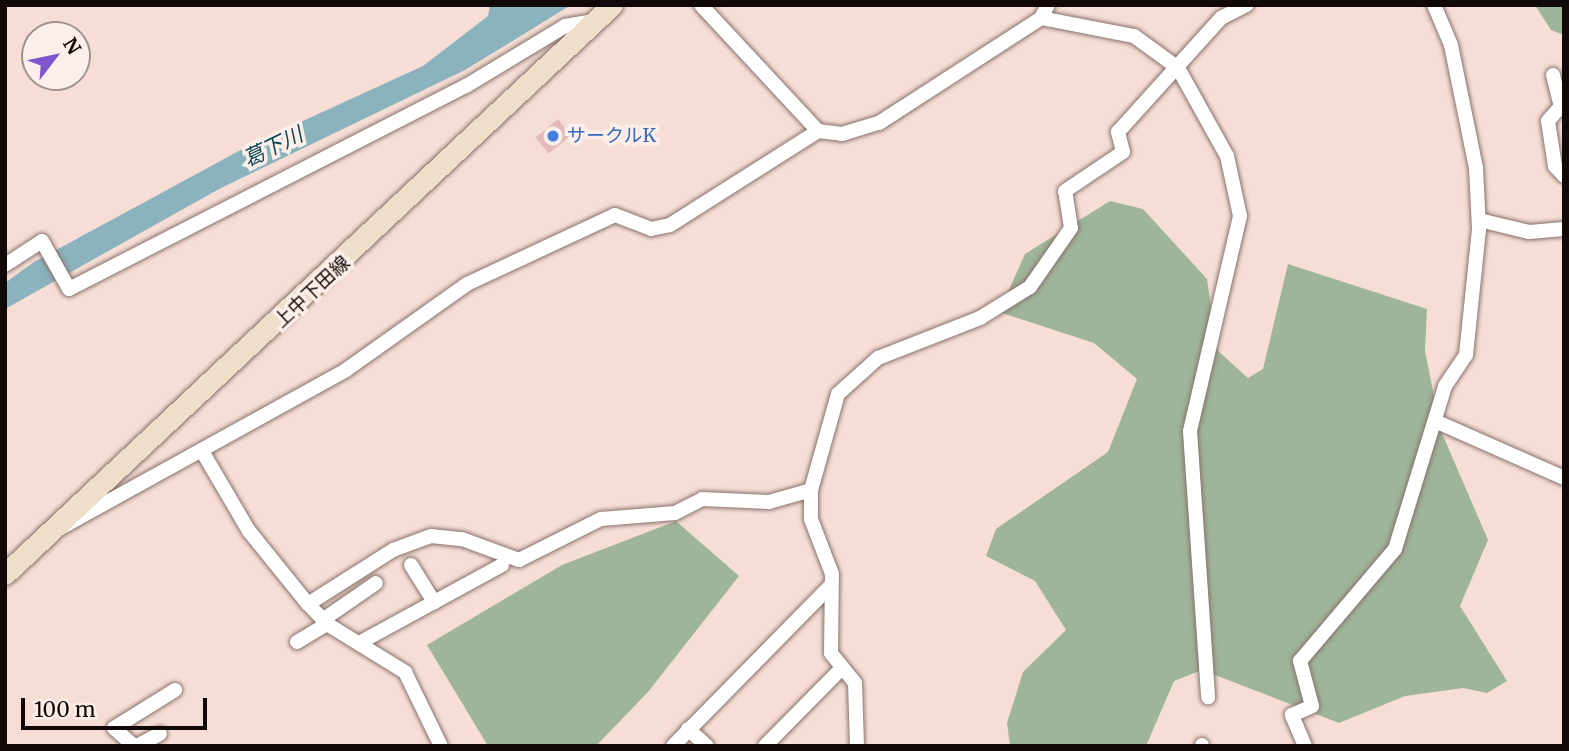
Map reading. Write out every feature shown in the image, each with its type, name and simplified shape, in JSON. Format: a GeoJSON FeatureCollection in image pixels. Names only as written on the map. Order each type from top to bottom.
{"type":"FeatureCollection","features":[{"type":"Feature","properties":{"kind":"main road","name":"上中下田線"},"geometry":{"type":"LineString","coordinates":[[5,574],[607,12],[624,5]]}},
{"type":"Feature","properties":{"kind":"street"},"geometry":{"type":"LineString","coordinates":[[701,5],[818,131]]}},
{"type":"Feature","properties":{"kind":"street"},"geometry":{"type":"LineString","coordinates":[[857,746],[856,683],[841,669],[831,653],[830,586],[811,519],[811,490],[838,394],[878,358],[980,318],[1030,287],[1071,228],[1065,191],[1124,152],[1118,132],[1221,18],[1247,5]]}},
{"type":"Feature","properties":{"kind":"street"},"geometry":{"type":"LineString","coordinates":[[1305,746],[1292,715],[1312,706],[1300,661],[1395,550],[1445,386],[1466,355],[1479,220],[1466,110],[1434,5]]}},
{"type":"Feature","properties":{"kind":"street"},"geometry":{"type":"LineString","coordinates":[[5,265],[42,241],[69,289],[466,86],[565,26],[607,12]]}},
{"type":"Feature","properties":{"kind":"street"},"geometry":{"type":"LineString","coordinates":[[50,533],[346,370],[467,284],[615,215],[651,229],[670,225],[818,131],[842,134],[880,123],[1044,12],[1134,36],[1178,68],[1227,156],[1240,216],[1190,431],[1208,697]]}},
{"type":"Feature","properties":{"kind":"street"},"geometry":{"type":"LineString","coordinates":[[1553,75],[1561,106],[1548,121],[1555,166],[1564,176]]}},
{"type":"Feature","properties":{"kind":"street"},"geometry":{"type":"LineString","coordinates":[[1479,220],[1529,232],[1564,229]]}},
{"type":"Feature","properties":{"kind":"street"},"geometry":{"type":"LineString","coordinates":[[1435,421],[1564,478]]}},
{"type":"Feature","properties":{"kind":"street"},"geometry":{"type":"LineString","coordinates":[[202,451],[250,531],[308,604],[325,622],[405,672],[441,746]]}},
{"type":"Feature","properties":{"kind":"street"},"geometry":{"type":"LineString","coordinates":[[308,604],[393,550],[431,536],[462,539],[519,560],[601,519],[675,513],[702,499],[769,502],[811,490]]}},
{"type":"Feature","properties":{"kind":"street"},"geometry":{"type":"LineString","coordinates":[[411,565],[434,602]]}},
{"type":"Feature","properties":{"kind":"street"},"geometry":{"type":"LineString","coordinates":[[359,643],[502,565]]}},
{"type":"Feature","properties":{"kind":"street"},"geometry":{"type":"LineString","coordinates":[[298,642],[376,583]]}},
{"type":"Feature","properties":{"kind":"street"},"geometry":{"type":"LineString","coordinates":[[673,746],[830,586]]}},
{"type":"Feature","properties":{"kind":"street"},"geometry":{"type":"LineString","coordinates":[[765,746],[841,669]]}},
{"type":"Feature","properties":{"kind":"street"},"geometry":{"type":"LineString","coordinates":[[160,734],[136,746],[114,728],[174,690]]}},
{"type":"Feature","properties":{"kind":"street"},"geometry":{"type":"LineString","coordinates":[[688,729],[707,746]]}},
{"type":"Feature","properties":{"kind":"green space"},"geometry":{"type":"Polygon","coordinates":[[[1535,5],[1564,5],[1564,35],[1551,30],[1535,5]]]}},
{"type":"Feature","properties":{"kind":"green space"},"geometry":{"type":"Polygon","coordinates":[[[1110,201],[1143,209],[1207,279],[1217,350],[1248,378],[1263,369],[1288,264],[1427,309],[1425,351],[1441,431],[1488,540],[1460,606],[1507,681],[1487,693],[1463,688],[1405,696],[1339,723],[1202,670],[1174,681],[1146,746],[1010,746],[1007,723],[1023,672],[1066,630],[1035,581],[986,556],[996,529],[1108,452],[1137,379],[1094,343],[999,312],[1025,254],[1110,201]]]}},
{"type":"Feature","properties":{"kind":"green space"},"geometry":{"type":"Polygon","coordinates":[[[676,521],[739,576],[648,692],[596,746],[488,746],[427,645],[562,565],[676,521]]]}},
{"type":"Feature","properties":{"kind":"water","name":"葛下川"},"geometry":{"type":"Polygon","coordinates":[[[490,5],[571,5],[465,70],[219,189],[5,309],[5,283],[34,262],[248,146],[423,66],[488,16],[490,5]]]}},
{"type":"Feature","properties":{"kind":"building","name":"サークルK"},"geometry":{"type":"Polygon","coordinates":[[[558,119],[571,135],[549,154],[535,137],[558,119]]]}},
{"type":"Feature","properties":{"kind":"place","name":"サークルK"},"geometry":{"type":"Point","coordinates":[553,136]}}]}
